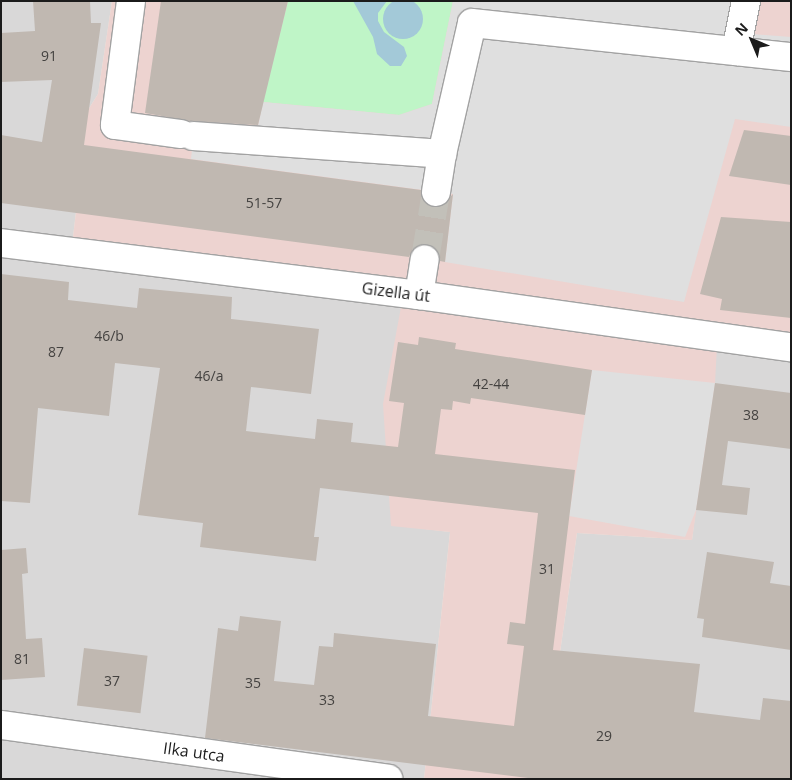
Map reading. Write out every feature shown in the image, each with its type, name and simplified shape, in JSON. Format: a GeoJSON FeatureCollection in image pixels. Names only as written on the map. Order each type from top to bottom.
{"type":"FeatureCollection","features":[{"type":"Feature","properties":{"kind":"street"},"geometry":{"type":"LineString","coordinates":[[131,1],[115,125],[187,135],[442,154]]}},
{"type":"Feature","properties":{"kind":"street"},"geometry":{"type":"LineString","coordinates":[[736,51],[746,1]]}},
{"type":"Feature","properties":{"kind":"street"},"geometry":{"type":"LineString","coordinates":[[436,192],[470,12],[736,51],[791,57]]}},
{"type":"Feature","properties":{"kind":"street","name":"Gizella út"},"geometry":{"type":"LineString","coordinates":[[1,243],[419,295],[791,347]]}},
{"type":"Feature","properties":{"kind":"street"},"geometry":{"type":"LineString","coordinates":[[419,295],[424,259]]}},
{"type":"Feature","properties":{"kind":"street","name":"Ilka utca"},"geometry":{"type":"LineString","coordinates":[[1,725],[388,779]]}},
{"type":"Feature","properties":{"kind":"shaded area"},"geometry":{"type":"Polygon","coordinates":[[[1,1],[112,1],[98,94],[88,110],[73,237],[406,279],[391,525],[450,532],[424,779],[1,779],[1,1]]]}},
{"type":"Feature","properties":{"kind":"shaded area"},"geometry":{"type":"Polygon","coordinates":[[[112,1],[791,1],[791,337],[718,327],[715,383],[692,540],[577,533],[542,779],[424,779],[450,532],[391,526],[383,404],[406,280],[73,237],[88,110],[98,94],[112,1]]]}},
{"type":"Feature","properties":{"kind":"shaded area"},"geometry":{"type":"Polygon","coordinates":[[[453,1],[725,1],[757,10],[752,34],[791,37],[791,127],[735,119],[684,302],[445,262],[453,194],[191,159],[195,121],[258,126],[263,102],[399,115],[432,104],[453,1]]]}},
{"type":"Feature","properties":{"kind":"shaded area"},"geometry":{"type":"Polygon","coordinates":[[[718,327],[791,337],[791,779],[542,779],[577,533],[692,540],[718,327]]]}},
{"type":"Feature","properties":{"kind":"shaded area"},"geometry":{"type":"Polygon","coordinates":[[[592,370],[715,383],[696,510],[685,537],[569,516],[592,370]]]}},
{"type":"Feature","properties":{"kind":"green space"},"geometry":{"type":"Polygon","coordinates":[[[288,1],[453,1],[432,104],[399,115],[263,102],[288,1]]]}},
{"type":"Feature","properties":{"kind":"water"},"geometry":{"type":"Polygon","coordinates":[[[403,-1],[417,5],[423,19],[417,33],[403,39],[389,33],[383,19],[389,5],[403,-1]]]}},
{"type":"Feature","properties":{"kind":"water"},"geometry":{"type":"Polygon","coordinates":[[[353,1],[387,1],[378,13],[378,21],[384,32],[404,47],[407,56],[401,66],[390,66],[377,54],[373,37],[353,1]]]}},
{"type":"Feature","properties":{"kind":"building"},"geometry":{"type":"Polygon","coordinates":[[[33,1],[90,1],[91,23],[101,23],[84,145],[421,190],[426,204],[434,207],[442,206],[453,194],[445,262],[440,261],[435,247],[427,244],[413,249],[409,257],[1,203],[1,135],[42,142],[52,80],[1,82],[1,33],[35,31],[33,1]]]}},
{"type":"Feature","properties":{"kind":"building"},"geometry":{"type":"Polygon","coordinates":[[[161,1],[288,1],[258,125],[190,121],[145,113],[161,1]]]}},
{"type":"Feature","properties":{"kind":"building"},"geometry":{"type":"Polygon","coordinates":[[[744,130],[791,136],[791,185],[729,176],[744,130]]]}},
{"type":"Feature","properties":{"kind":"building"},"geometry":{"type":"Polygon","coordinates":[[[721,217],[791,222],[791,318],[720,310],[722,299],[700,294],[721,217]]]}},
{"type":"Feature","properties":{"kind":"building"},"geometry":{"type":"Polygon","coordinates":[[[1,274],[69,282],[68,300],[137,308],[139,288],[232,297],[231,319],[319,329],[311,394],[251,387],[246,431],[315,439],[317,419],[353,423],[351,442],[398,447],[404,403],[389,401],[398,342],[418,345],[419,337],[456,343],[455,349],[592,370],[585,415],[471,398],[470,404],[453,401],[452,410],[441,409],[435,454],[575,470],[553,650],[700,664],[694,712],[760,720],[763,698],[791,701],[791,779],[536,779],[205,738],[218,628],[238,631],[240,616],[281,621],[274,681],[314,685],[319,646],[333,647],[334,633],[436,644],[428,716],[514,726],[524,646],[507,644],[510,622],[525,624],[538,513],[320,488],[314,537],[319,537],[316,561],[200,547],[203,523],[138,515],[160,368],[115,363],[109,416],[38,408],[30,503],[1,501],[1,274]]]}},
{"type":"Feature","properties":{"kind":"building"},"geometry":{"type":"Polygon","coordinates":[[[715,383],[791,393],[791,449],[728,441],[722,485],[750,488],[747,515],[696,510],[715,383]]]}},
{"type":"Feature","properties":{"kind":"building"},"geometry":{"type":"Polygon","coordinates":[[[26,548],[28,573],[22,574],[26,639],[42,638],[45,677],[1,680],[1,550],[26,548]]]}},
{"type":"Feature","properties":{"kind":"building"},"geometry":{"type":"Polygon","coordinates":[[[707,552],[774,562],[770,583],[791,586],[791,650],[702,637],[704,619],[697,618],[707,552]]]}},
{"type":"Feature","properties":{"kind":"building"},"geometry":{"type":"Polygon","coordinates":[[[84,648],[148,656],[140,713],[77,706],[84,648]]]}},
{"type":"Feature","properties":{"kind":"tunnel"},"geometry":{"type":"LineString","coordinates":[[425,259],[436,192]]}}]}
